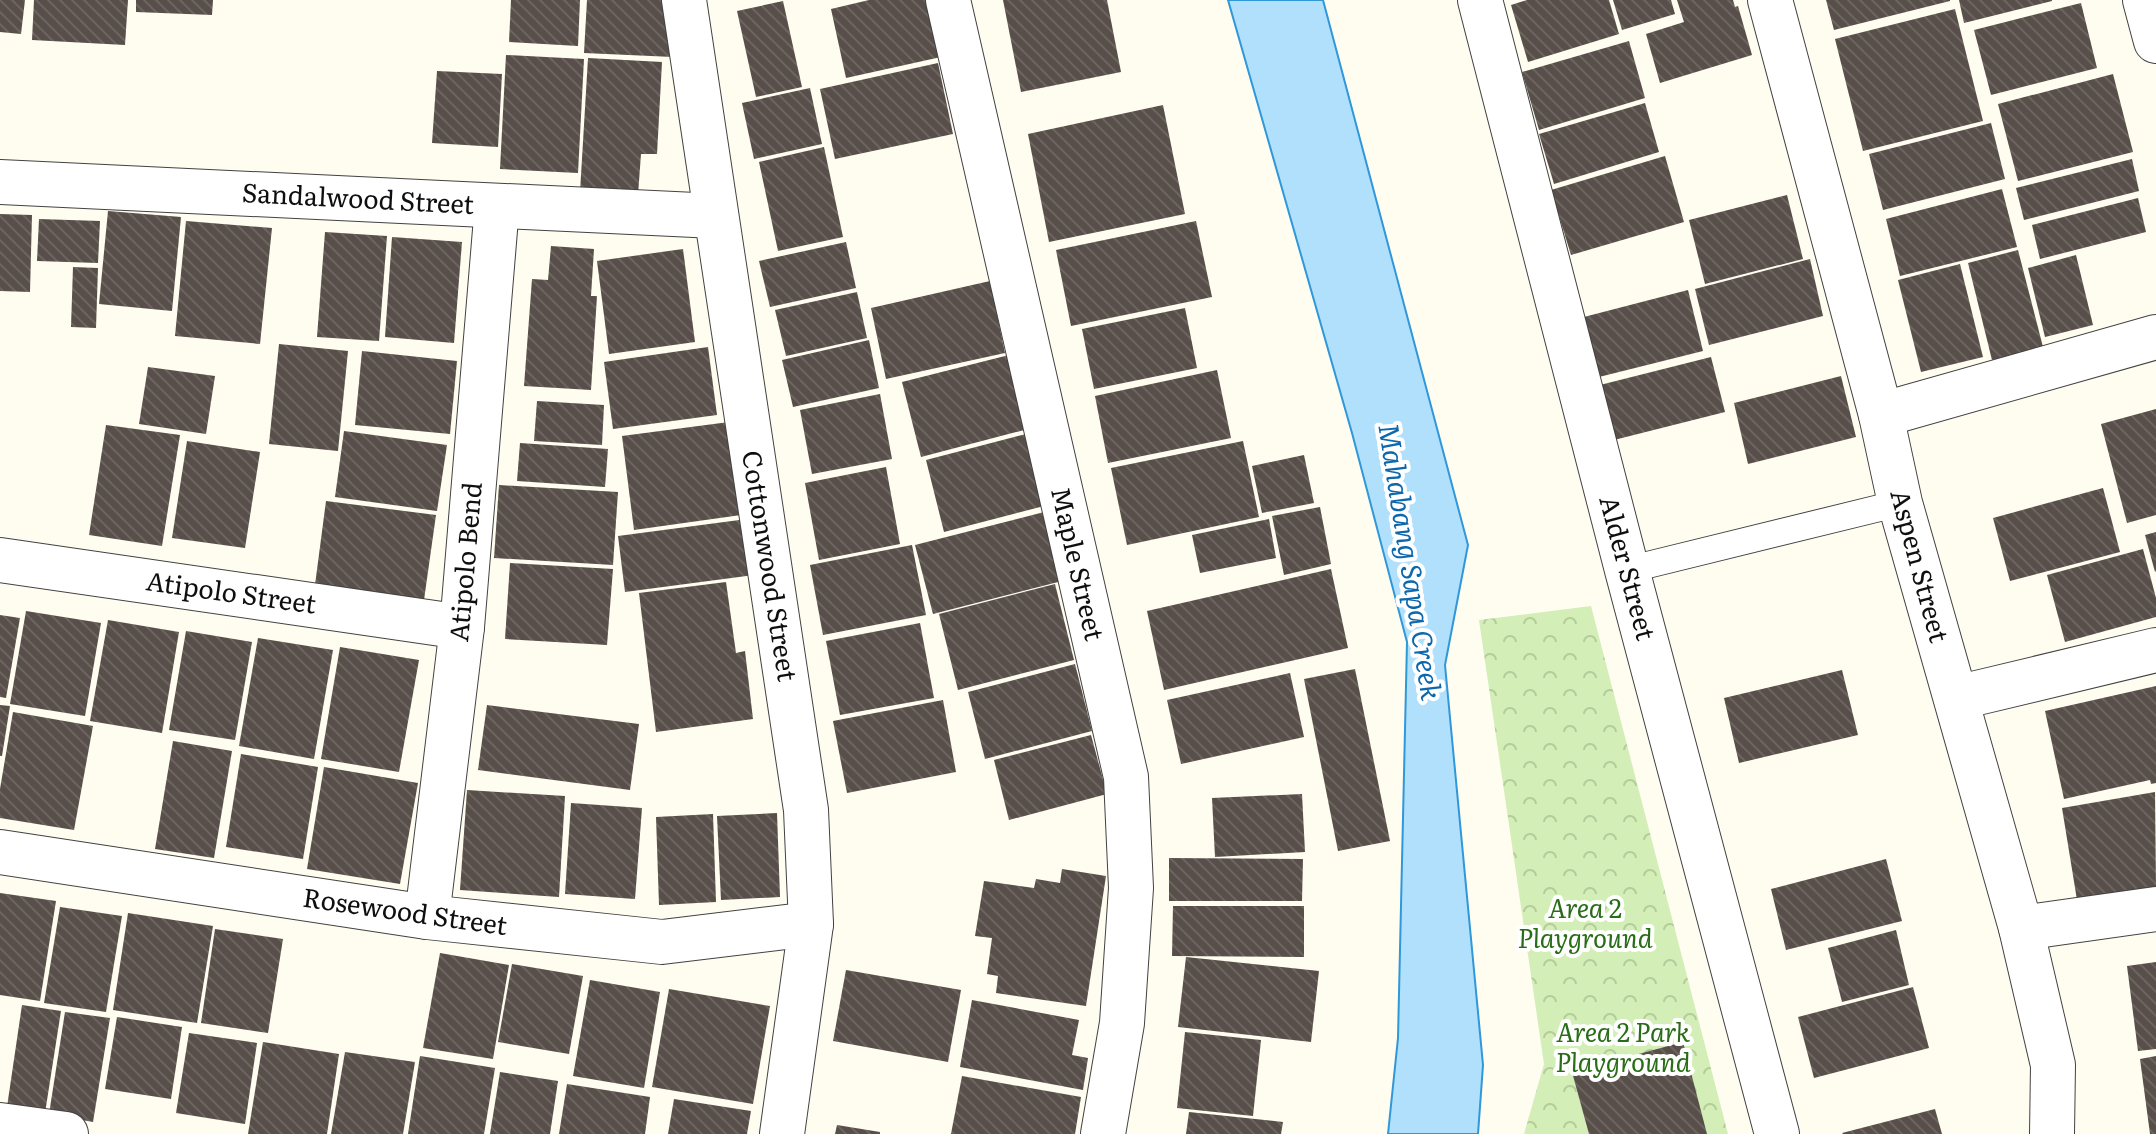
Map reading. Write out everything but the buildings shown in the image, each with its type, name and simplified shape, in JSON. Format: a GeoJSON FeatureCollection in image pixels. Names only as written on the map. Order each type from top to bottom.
{"type":"FeatureCollection","features":[{"type":"Feature","properties":{"kind":"street","name":"Cottonwood Street"},"geometry":{"type":"LineString","coordinates":[[684,0],[806,810],[811,924],[782,1134]]}},
{"type":"Feature","properties":{"kind":"street","name":"Maple Street"},"geometry":{"type":"LineString","coordinates":[[948,0],[1126,777],[1131,888],[1122,1023],[1103,1134]]}},
{"type":"Feature","properties":{"kind":"street","name":"Alder Street"},"geometry":{"type":"LineString","coordinates":[[1480,0],[1777,1134]]}},
{"type":"Feature","properties":{"kind":"street","name":"Aspen Street"},"geometry":{"type":"LineString","coordinates":[[1770,0],[1881,415],[1900,503],[2021,928],[2053,1065],[2052,1134]]}},
{"type":"Feature","properties":{"kind":"street","name":"Sandalwood Street"},"geometry":{"type":"LineString","coordinates":[[0,182],[716,216]]}},
{"type":"Feature","properties":{"kind":"street","name":"Atipolo Bend"},"geometry":{"type":"LineString","coordinates":[[427,917],[462,627],[497,206]]}},
{"type":"Feature","properties":{"kind":"street"},"geometry":{"type":"LineString","coordinates":[[1881,415],[2156,337]]}},
{"type":"Feature","properties":{"kind":"street","name":"Atipolo Street"},"geometry":{"type":"LineString","coordinates":[[0,560],[462,627]]}},
{"type":"Feature","properties":{"kind":"street"},"geometry":{"type":"LineString","coordinates":[[1956,698],[2156,650]]}},
{"type":"Feature","properties":{"kind":"street","name":"Rosewood Street"},"geometry":{"type":"LineString","coordinates":[[0,852],[427,917],[662,942],[811,924]]}},
{"type":"Feature","properties":{"kind":"street"},"geometry":{"type":"LineString","coordinates":[[2021,928],[2156,909]]}},
{"type":"Feature","properties":{"kind":"street"},"geometry":{"type":"LineString","coordinates":[[0,1125],[66,1134]]}},
{"type":"Feature","properties":{"kind":"lane"},"geometry":{"type":"LineString","coordinates":[[1627,570],[1900,503]]}},
{"type":"Feature","properties":{"kind":"green space","name":"Area 2 Park Playground"},"geometry":{"type":"Polygon","coordinates":[[[1591,606],[1728,1134],[1524,1134],[1544,1064],[1479,620],[1591,606]]]}},
{"type":"Feature","properties":{"kind":"water","name":"Mahabang Sapa Creek"},"geometry":{"type":"Polygon","coordinates":[[[1228,0],[1323,0],[1468,545],[1445,665],[1483,1065],[1478,1134],[1388,1134],[1398,1038],[1407,642],[1352,433],[1228,0]]]}},
{"type":"Feature","properties":{"kind":"park label","name":"Area 2 Playground"},"geometry":{"type":"Point","coordinates":[1585,924]}}]}
